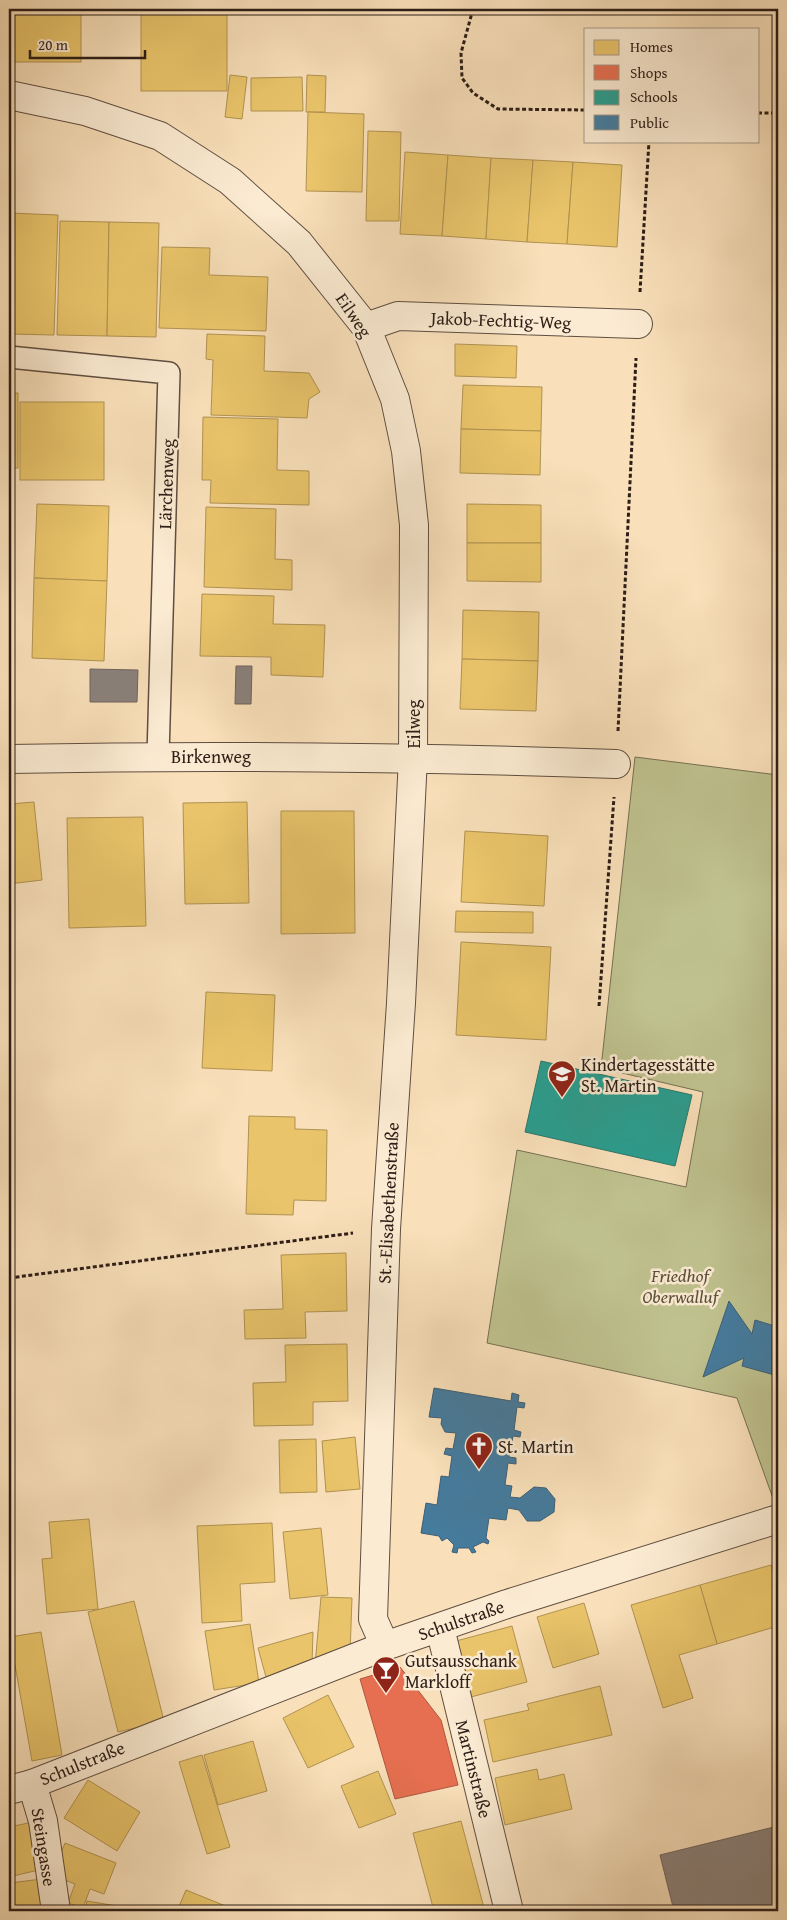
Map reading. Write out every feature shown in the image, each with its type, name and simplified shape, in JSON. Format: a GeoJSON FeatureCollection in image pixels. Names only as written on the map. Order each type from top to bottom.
{"type":"FeatureCollection","features":[{"type":"Feature","properties":{"kind":"street","name":"Eilweg"},"geometry":{"type":"LineString","coordinates":[[9,95],[86,112],[160,136],[230,181],[299,243],[366,327],[394,399],[406,451],[414,524],[413,757]]}},
{"type":"Feature","properties":{"kind":"street","name":"Jakob-Fechtig-Weg"},"geometry":{"type":"LineString","coordinates":[[366,327],[398,316],[638,324]]}},
{"type":"Feature","properties":{"kind":"street","name":"Birkenweg"},"geometry":{"type":"LineString","coordinates":[[9,759],[158,756],[413,757],[616,764]]}},
{"type":"Feature","properties":{"kind":"street","name":"St.-Elisabethenstraße"},"geometry":{"type":"LineString","coordinates":[[385,1646],[372,1619],[386,1229],[401,1003],[413,757]]}},
{"type":"Feature","properties":{"kind":"street","name":"Schulstraße"},"geometry":{"type":"LineString","coordinates":[[20,1787],[385,1646],[507,1604],[778,1519]]}},
{"type":"Feature","properties":{"kind":"street","name":"Martinstraße"},"geometry":{"type":"LineString","coordinates":[[440,1628],[509,1911]]}},
{"type":"Feature","properties":{"kind":"street","name":"Steingasse"},"geometry":{"type":"LineString","coordinates":[[20,1787],[43,1821],[56,1911]]}},
{"type":"Feature","properties":{"kind":"lane","name":"Lärchenweg"},"geometry":{"type":"LineString","coordinates":[[9,357],[169,373],[158,756]]}},
{"type":"Feature","properties":{"kind":"path"},"geometry":{"type":"LineString","coordinates":[[473,9],[461,53],[462,78],[472,93],[498,109],[584,110]]}},
{"type":"Feature","properties":{"kind":"path"},"geometry":{"type":"LineString","coordinates":[[760,113],[778,113]]}},
{"type":"Feature","properties":{"kind":"path"},"geometry":{"type":"LineString","coordinates":[[599,1006],[616,764],[649,142]]}},
{"type":"Feature","properties":{"kind":"path"},"geometry":{"type":"LineString","coordinates":[[9,1278],[386,1229]]}},
{"type":"Feature","properties":{"kind":"green space","name":"Friedhof Oberwalluf"},"geometry":{"type":"Polygon","coordinates":[[[635,757],[778,775],[778,1503],[775,1504],[737,1398],[487,1343],[517,1150],[686,1187],[703,1092],[601,1068],[635,757]]]}},
{"type":"Feature","properties":{"kind":"building: Homes"},"geometry":{"type":"Polygon","coordinates":[[[11,9],[81,9],[81,62],[11,62],[11,9]]]}},
{"type":"Feature","properties":{"kind":"building: Homes"},"geometry":{"type":"Polygon","coordinates":[[[141,9],[227,9],[227,91],[141,91],[141,9]]]}},
{"type":"Feature","properties":{"kind":"building: Homes"},"geometry":{"type":"Polygon","coordinates":[[[230,75],[247,77],[242,119],[225,117],[230,75]]]}},
{"type":"Feature","properties":{"kind":"building: Homes"},"geometry":{"type":"Polygon","coordinates":[[[307,75],[326,76],[325,112],[306,112],[307,75]]]}},
{"type":"Feature","properties":{"kind":"building: Homes"},"geometry":{"type":"Polygon","coordinates":[[[302,77],[303,111],[251,111],[251,78],[302,77]]]}},
{"type":"Feature","properties":{"kind":"building: Homes"},"geometry":{"type":"Polygon","coordinates":[[[308,112],[364,114],[362,192],[306,191],[308,112]]]}},
{"type":"Feature","properties":{"kind":"building: Homes"},"geometry":{"type":"Polygon","coordinates":[[[368,131],[401,132],[399,221],[366,221],[368,131]]]}},
{"type":"Feature","properties":{"kind":"building: Homes"},"geometry":{"type":"Polygon","coordinates":[[[405,152],[448,155],[442,236],[400,234],[405,152]]]}},
{"type":"Feature","properties":{"kind":"building: Homes"},"geometry":{"type":"Polygon","coordinates":[[[448,155],[491,158],[486,239],[442,236],[448,155]]]}},
{"type":"Feature","properties":{"kind":"building: Homes"},"geometry":{"type":"Polygon","coordinates":[[[491,158],[533,160],[527,242],[486,239],[491,158]]]}},
{"type":"Feature","properties":{"kind":"building: Homes"},"geometry":{"type":"Polygon","coordinates":[[[533,160],[573,162],[567,244],[527,242],[533,160]]]}},
{"type":"Feature","properties":{"kind":"building: Homes"},"geometry":{"type":"Polygon","coordinates":[[[573,162],[622,165],[617,247],[567,244],[573,162]]]}},
{"type":"Feature","properties":{"kind":"building: Homes"},"geometry":{"type":"Polygon","coordinates":[[[9,213],[58,215],[54,335],[9,334],[9,213]]]}},
{"type":"Feature","properties":{"kind":"building: Homes"},"geometry":{"type":"Polygon","coordinates":[[[60,221],[109,222],[107,336],[57,335],[60,221]]]}},
{"type":"Feature","properties":{"kind":"building: Homes"},"geometry":{"type":"Polygon","coordinates":[[[109,222],[159,223],[156,337],[107,336],[109,222]]]}},
{"type":"Feature","properties":{"kind":"building: Homes"},"geometry":{"type":"Polygon","coordinates":[[[162,247],[210,248],[209,275],[268,277],[266,331],[159,328],[162,247]]]}},
{"type":"Feature","properties":{"kind":"building: Homes"},"geometry":{"type":"Polygon","coordinates":[[[207,334],[265,336],[264,371],[309,373],[320,392],[309,399],[307,418],[211,415],[213,360],[206,359],[207,334]]]}},
{"type":"Feature","properties":{"kind":"building: Homes"},"geometry":{"type":"Polygon","coordinates":[[[455,344],[517,346],[516,378],[455,376],[455,344]]]}},
{"type":"Feature","properties":{"kind":"building: Homes"},"geometry":{"type":"Polygon","coordinates":[[[463,385],[542,387],[541,431],[461,429],[463,385]]]}},
{"type":"Feature","properties":{"kind":"building: Homes"},"geometry":{"type":"Polygon","coordinates":[[[9,393],[18,393],[18,468],[9,468],[9,393]]]}},
{"type":"Feature","properties":{"kind":"building: Homes"},"geometry":{"type":"Polygon","coordinates":[[[20,402],[104,402],[104,480],[20,480],[20,402]]]}},
{"type":"Feature","properties":{"kind":"building: Homes"},"geometry":{"type":"Polygon","coordinates":[[[203,417],[278,419],[277,470],[309,471],[309,505],[210,503],[211,480],[202,480],[203,417]]]}},
{"type":"Feature","properties":{"kind":"building: Homes"},"geometry":{"type":"Polygon","coordinates":[[[461,429],[541,431],[540,475],[460,473],[461,429]]]}},
{"type":"Feature","properties":{"kind":"building: Homes"},"geometry":{"type":"Polygon","coordinates":[[[37,504],[109,506],[107,581],[34,578],[37,504]]]}},
{"type":"Feature","properties":{"kind":"building: Homes"},"geometry":{"type":"Polygon","coordinates":[[[467,504],[541,505],[541,543],[467,543],[467,504]]]}},
{"type":"Feature","properties":{"kind":"building: Homes"},"geometry":{"type":"Polygon","coordinates":[[[206,507],[276,509],[275,559],[292,560],[292,590],[204,587],[206,507]]]}},
{"type":"Feature","properties":{"kind":"building: Homes"},"geometry":{"type":"Polygon","coordinates":[[[467,543],[541,543],[541,582],[467,581],[467,543]]]}},
{"type":"Feature","properties":{"kind":"building: Homes"},"geometry":{"type":"Polygon","coordinates":[[[34,578],[107,581],[104,661],[32,658],[34,578]]]}},
{"type":"Feature","properties":{"kind":"building: Homes"},"geometry":{"type":"Polygon","coordinates":[[[202,594],[274,596],[273,624],[325,625],[323,677],[271,675],[271,657],[200,656],[202,594]]]}},
{"type":"Feature","properties":{"kind":"building: Homes"},"geometry":{"type":"Polygon","coordinates":[[[463,610],[539,612],[538,661],[462,659],[463,610]]]}},
{"type":"Feature","properties":{"kind":"building: Homes"},"geometry":{"type":"Polygon","coordinates":[[[462,659],[538,661],[536,711],[460,709],[462,659]]]}},
{"type":"Feature","properties":{"kind":"building: Homes"},"geometry":{"type":"Polygon","coordinates":[[[34,802],[42,880],[9,884],[9,804],[34,802]]]}},
{"type":"Feature","properties":{"kind":"building: Homes"},"geometry":{"type":"Polygon","coordinates":[[[247,802],[249,903],[185,904],[183,803],[247,802]]]}},
{"type":"Feature","properties":{"kind":"building: Homes"},"geometry":{"type":"Polygon","coordinates":[[[281,811],[354,811],[355,933],[281,934],[281,811]]]}},
{"type":"Feature","properties":{"kind":"building: Homes"},"geometry":{"type":"Polygon","coordinates":[[[143,817],[146,926],[69,928],[67,818],[143,817]]]}},
{"type":"Feature","properties":{"kind":"building: Homes"},"geometry":{"type":"Polygon","coordinates":[[[465,831],[548,836],[544,906],[461,902],[465,831]]]}},
{"type":"Feature","properties":{"kind":"building: Homes"},"geometry":{"type":"Polygon","coordinates":[[[456,911],[533,912],[533,933],[455,932],[456,911]]]}},
{"type":"Feature","properties":{"kind":"building: Homes"},"geometry":{"type":"Polygon","coordinates":[[[461,942],[551,947],[546,1040],[456,1035],[461,942]]]}},
{"type":"Feature","properties":{"kind":"building: Homes"},"geometry":{"type":"Polygon","coordinates":[[[206,992],[275,995],[272,1071],[202,1068],[206,992]]]}},
{"type":"Feature","properties":{"kind":"building: Homes"},"geometry":{"type":"Polygon","coordinates":[[[249,1116],[295,1117],[295,1129],[327,1130],[326,1201],[294,1200],[293,1215],[246,1214],[249,1116]]]}},
{"type":"Feature","properties":{"kind":"building: Homes"},"geometry":{"type":"Polygon","coordinates":[[[346,1253],[347,1311],[305,1312],[306,1338],[245,1339],[244,1310],[283,1309],[281,1255],[346,1253]]]}},
{"type":"Feature","properties":{"kind":"building: Homes"},"geometry":{"type":"Polygon","coordinates":[[[347,1344],[348,1401],[313,1402],[313,1425],[254,1426],[253,1383],[286,1382],[285,1345],[347,1344]]]}},
{"type":"Feature","properties":{"kind":"building: Homes"},"geometry":{"type":"Polygon","coordinates":[[[355,1437],[360,1489],[326,1492],[322,1441],[355,1437]]]}},
{"type":"Feature","properties":{"kind":"building: Homes"},"geometry":{"type":"Polygon","coordinates":[[[316,1439],[317,1492],[280,1493],[279,1440],[316,1439]]]}},
{"type":"Feature","properties":{"kind":"building: Homes"},"geometry":{"type":"Polygon","coordinates":[[[89,1519],[98,1609],[47,1614],[42,1559],[52,1558],[49,1522],[89,1519]]]}},
{"type":"Feature","properties":{"kind":"building: Homes"},"geometry":{"type":"Polygon","coordinates":[[[272,1523],[275,1582],[240,1584],[242,1621],[202,1623],[197,1526],[272,1523]]]}},
{"type":"Feature","properties":{"kind":"building: Homes"},"geometry":{"type":"Polygon","coordinates":[[[321,1528],[328,1595],[290,1599],[283,1532],[321,1528]]]}},
{"type":"Feature","properties":{"kind":"building: Homes"},"geometry":{"type":"Polygon","coordinates":[[[771,1565],[778,1592],[778,1626],[717,1644],[700,1585],[771,1565]]]}},
{"type":"Feature","properties":{"kind":"building: Homes"},"geometry":{"type":"Polygon","coordinates":[[[700,1585],[717,1644],[679,1655],[693,1698],[663,1708],[631,1605],[700,1585]]]}},
{"type":"Feature","properties":{"kind":"building: Homes"},"geometry":{"type":"Polygon","coordinates":[[[321,1597],[352,1598],[350,1654],[315,1665],[321,1597]]]}},
{"type":"Feature","properties":{"kind":"building: Homes"},"geometry":{"type":"Polygon","coordinates":[[[134,1601],[164,1721],[118,1732],[88,1612],[134,1601]]]}},
{"type":"Feature","properties":{"kind":"building: Homes"},"geometry":{"type":"Polygon","coordinates":[[[584,1603],[599,1654],[553,1668],[537,1617],[584,1603]]]}},
{"type":"Feature","properties":{"kind":"building: Homes"},"geometry":{"type":"Polygon","coordinates":[[[250,1624],[259,1683],[214,1690],[205,1631],[250,1624]]]}},
{"type":"Feature","properties":{"kind":"building: Homes"},"geometry":{"type":"Polygon","coordinates":[[[512,1626],[527,1682],[471,1697],[456,1641],[512,1626]]]}},
{"type":"Feature","properties":{"kind":"building: Homes"},"geometry":{"type":"Polygon","coordinates":[[[41,1632],[62,1755],[32,1761],[10,1637],[41,1632]]]}},
{"type":"Feature","properties":{"kind":"building: Homes"},"geometry":{"type":"Polygon","coordinates":[[[313,1632],[312,1665],[266,1677],[258,1648],[313,1632]]]}},
{"type":"Feature","properties":{"kind":"building: Homes"},"geometry":{"type":"Polygon","coordinates":[[[600,1686],[612,1735],[493,1762],[484,1720],[529,1710],[527,1704],[600,1686]]]}},
{"type":"Feature","properties":{"kind":"building: Homes"},"geometry":{"type":"Polygon","coordinates":[[[328,1695],[354,1747],[308,1768],[283,1718],[328,1695]]]}},
{"type":"Feature","properties":{"kind":"building: Homes"},"geometry":{"type":"Polygon","coordinates":[[[253,1741],[267,1791],[218,1805],[204,1755],[253,1741]]]}},
{"type":"Feature","properties":{"kind":"building: Homes"},"geometry":{"type":"Polygon","coordinates":[[[202,1755],[230,1847],[207,1854],[179,1762],[202,1755]]]}},
{"type":"Feature","properties":{"kind":"building: Homes"},"geometry":{"type":"Polygon","coordinates":[[[9,1760],[11,1760],[14,1779],[9,1780],[9,1760]]]}},
{"type":"Feature","properties":{"kind":"building: Homes"},"geometry":{"type":"Polygon","coordinates":[[[537,1769],[539,1780],[564,1774],[572,1809],[505,1825],[495,1778],[537,1769]]]}},
{"type":"Feature","properties":{"kind":"building: Homes"},"geometry":{"type":"Polygon","coordinates":[[[378,1771],[396,1814],[359,1828],[341,1786],[378,1771]]]}},
{"type":"Feature","properties":{"kind":"building: Homes"},"geometry":{"type":"Polygon","coordinates":[[[88,1780],[140,1812],[117,1851],[64,1818],[88,1780]]]}},
{"type":"Feature","properties":{"kind":"building: Homes"},"geometry":{"type":"Polygon","coordinates":[[[461,1821],[484,1908],[472,1911],[434,1911],[413,1833],[461,1821]]]}},
{"type":"Feature","properties":{"kind":"building: Homes"},"geometry":{"type":"Polygon","coordinates":[[[33,1822],[43,1869],[9,1877],[9,1827],[33,1822]]]}},
{"type":"Feature","properties":{"kind":"building: Homes"},"geometry":{"type":"Polygon","coordinates":[[[65,1843],[116,1863],[104,1894],[90,1889],[83,1908],[68,1903],[75,1884],[52,1875],[65,1843]]]}},
{"type":"Feature","properties":{"kind":"building: Homes"},"geometry":{"type":"Polygon","coordinates":[[[42,1879],[46,1911],[11,1911],[9,1883],[42,1879]]]}},
{"type":"Feature","properties":{"kind":"building: Homes"},"geometry":{"type":"Polygon","coordinates":[[[186,1890],[228,1907],[227,1911],[177,1911],[186,1890]]]}},
{"type":"Feature","properties":{"kind":"building: Homes"},"geometry":{"type":"Polygon","coordinates":[[[87,1901],[129,1908],[128,1911],[85,1911],[87,1901]]]}},
{"type":"Feature","properties":{"kind":"building: Shops"},"geometry":{"type":"Polygon","coordinates":[[[400,1667],[441,1720],[458,1785],[395,1799],[360,1679],[400,1667]]]}},
{"type":"Feature","properties":{"kind":"building: Schools","name":"Kindertagesstätte St. Martin"},"geometry":{"type":"Polygon","coordinates":[[[541,1061],[692,1095],[675,1166],[525,1132],[541,1061]]]}},
{"type":"Feature","properties":{"kind":"building: Public"},"geometry":{"type":"Polygon","coordinates":[[[729,1301],[752,1334],[755,1320],[778,1327],[778,1376],[742,1366],[744,1358],[703,1377],[729,1301]]]}},
{"type":"Feature","properties":{"kind":"building: Public","name":"St. Martin"},"geometry":{"type":"Polygon","coordinates":[[[434,1388],[511,1401],[512,1393],[519,1395],[518,1402],[525,1403],[524,1408],[517,1407],[514,1430],[521,1432],[520,1437],[513,1436],[509,1457],[516,1458],[516,1464],[508,1463],[505,1485],[512,1486],[510,1497],[520,1498],[534,1487],[546,1488],[555,1499],[554,1512],[540,1521],[527,1521],[519,1510],[508,1508],[506,1520],[489,1518],[486,1538],[489,1541],[488,1544],[483,1542],[473,1547],[476,1552],[472,1553],[469,1548],[458,1548],[457,1553],[452,1552],[454,1545],[447,1538],[442,1541],[439,1536],[421,1533],[426,1503],[437,1505],[441,1476],[449,1477],[452,1456],[444,1454],[446,1448],[453,1449],[456,1433],[445,1432],[441,1424],[442,1418],[429,1417],[434,1388]]]}},
{"type":"Feature","properties":{"kind":"building: Industry"},"geometry":{"type":"Polygon","coordinates":[[[236,666],[252,666],[251,704],[235,704],[236,666]]]}},
{"type":"Feature","properties":{"kind":"building: Industry"},"geometry":{"type":"Polygon","coordinates":[[[90,669],[138,670],[137,702],[90,702],[90,669]]]}},
{"type":"Feature","properties":{"kind":"building: Industry"},"geometry":{"type":"Polygon","coordinates":[[[778,1826],[778,1911],[674,1911],[660,1855],[778,1826]]]}},
{"type":"Feature","properties":{"kind":"place","name":"Kindertagesstätte St. Martin"},"geometry":{"type":"Point","coordinates":[562,1098]}},
{"type":"Feature","properties":{"kind":"place","name":"St. Martin"},"geometry":{"type":"Point","coordinates":[479,1470]}},
{"type":"Feature","properties":{"kind":"place","name":"Gutsausschank Markloff"},"geometry":{"type":"Point","coordinates":[386,1694]}}]}
